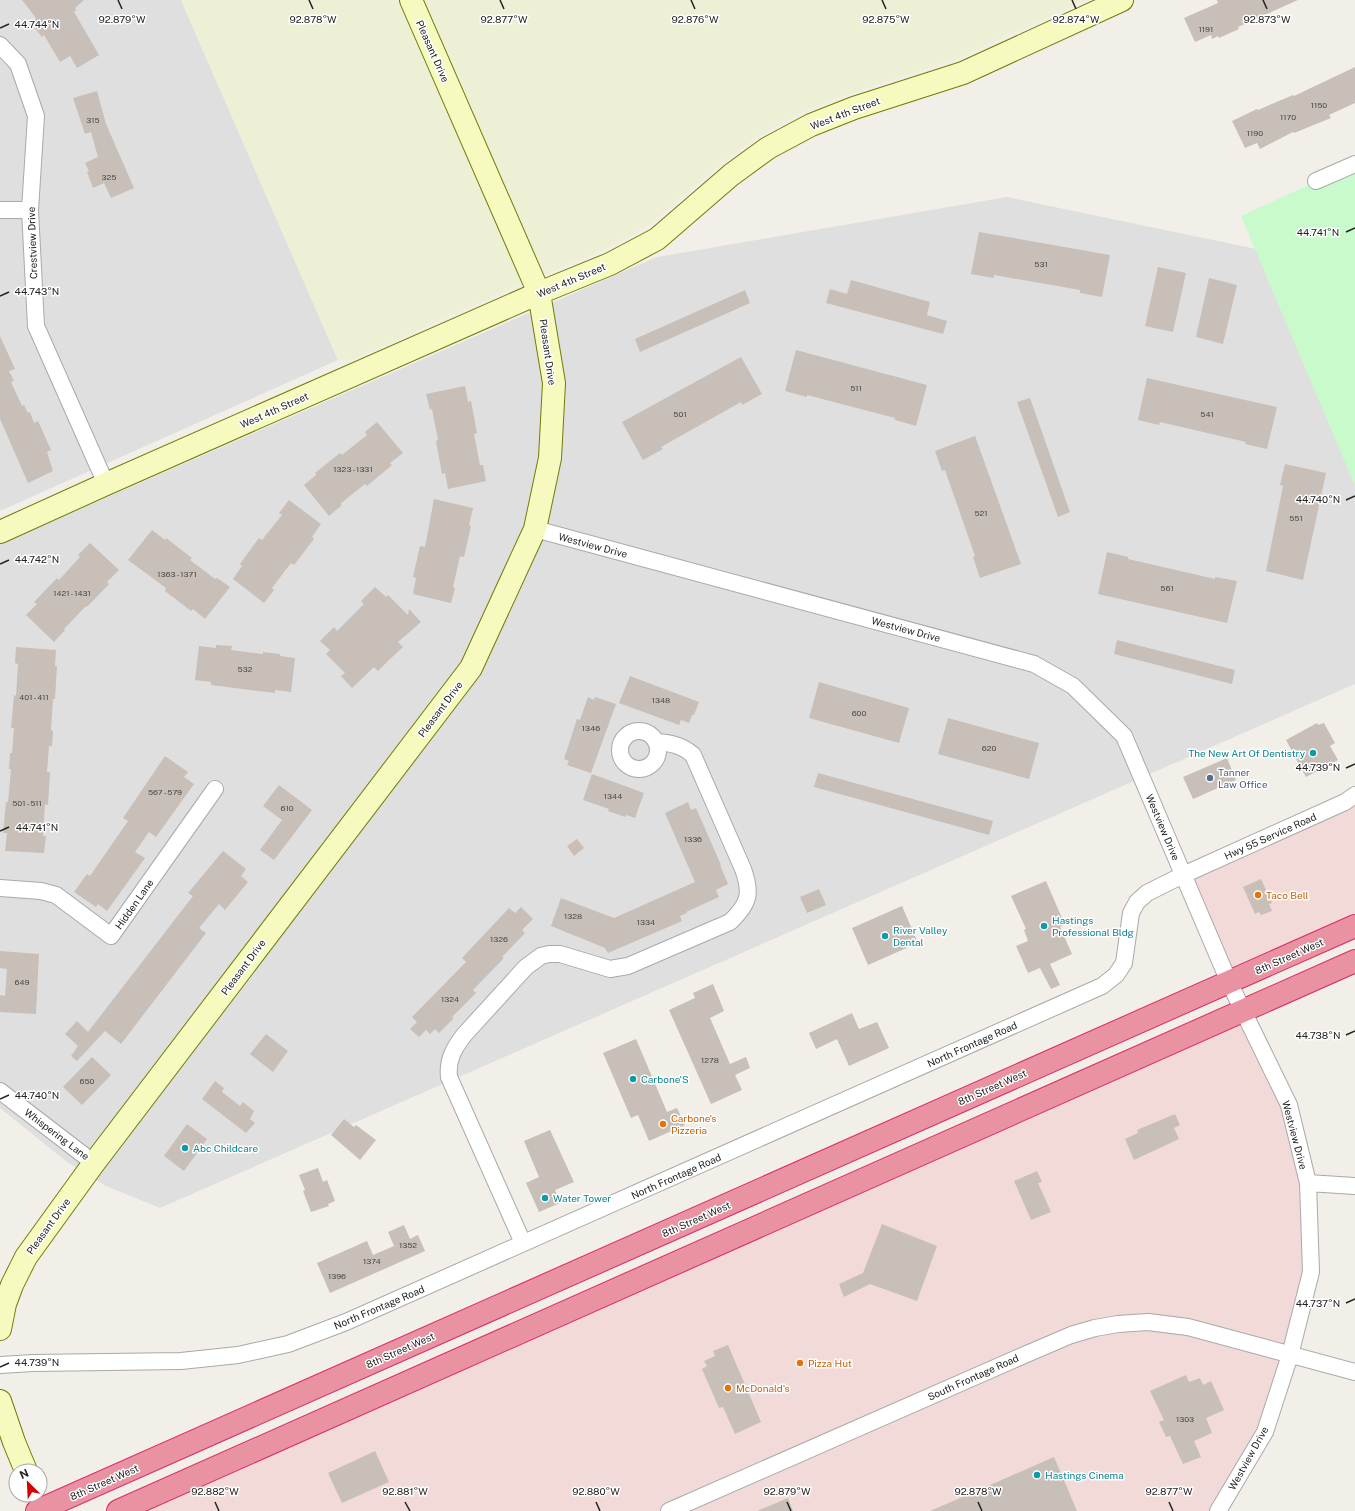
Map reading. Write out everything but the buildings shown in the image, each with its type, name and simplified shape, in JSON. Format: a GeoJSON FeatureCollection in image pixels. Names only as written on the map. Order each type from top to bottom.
{"type":"FeatureCollection","features":[{"type":"Feature","properties":{"kind":"highway","name":"8th Street West"},"geometry":{"type":"LineString","coordinates":[[41,1506],[1355,926]]}},
{"type":"Feature","properties":{"kind":"highway"},"geometry":{"type":"LineString","coordinates":[[118,1511],[1355,961]]}},
{"type":"Feature","properties":{"kind":"street","name":"Pleasant Drive"},"geometry":{"type":"LineString","coordinates":[[0,1329],[5,1304],[12,1285],[26,1257],[94,1163],[471,668],[535,529],[550,458],[554,383],[539,293],[411,0]]}},
{"type":"Feature","properties":{"kind":"street","name":"West 4th Street"},"geometry":{"type":"LineString","coordinates":[[0,532],[539,293],[610,264],[657,239],[731,175],[768,148],[811,125],[854,108],[963,73],[1122,0]]}},
{"type":"Feature","properties":{"kind":"street","name":"Crestview Drive"},"geometry":{"type":"LineString","coordinates":[[0,45],[18,64],[36,116],[30,210],[36,326],[106,484]]}},
{"type":"Feature","properties":{"kind":"street"},"geometry":{"type":"LineString","coordinates":[[1316,181],[1355,164]]}},
{"type":"Feature","properties":{"kind":"street"},"geometry":{"type":"LineString","coordinates":[[0,210],[30,210]]}},
{"type":"Feature","properties":{"kind":"street","name":"Westview Drive"},"geometry":{"type":"LineString","coordinates":[[535,529],[1034,664],[1072,686],[1124,736],[1229,982],[1289,1105],[1308,1183],[1311,1272],[1290,1355],[1265,1432],[1218,1511]]}},
{"type":"Feature","properties":{"kind":"street"},"geometry":{"type":"LineString","coordinates":[[523,1243],[449,1077],[449,1063],[456,1046],[464,1035],[526,968],[541,956],[560,954],[610,969],[628,966],[730,922],[742,911],[746,902],[748,882],[744,869],[693,755],[688,751],[672,744],[656,742]]}},
{"type":"Feature","properties":{"kind":"street","name":"Hidden Lane"},"geometry":{"type":"LineString","coordinates":[[0,888],[41,891],[56,895],[111,936],[215,789]]}},
{"type":"Feature","properties":{"kind":"street","name":"Hwy 55 Service Road"},"geometry":{"type":"LineString","coordinates":[[1183,875],[1345,802],[1355,795]]}},
{"type":"Feature","properties":{"kind":"street","name":"North Frontage Road"},"geometry":{"type":"LineString","coordinates":[[0,1365],[33,1363],[181,1361],[238,1355],[288,1344],[346,1322],[1102,986],[1116,975],[1124,963],[1131,913],[1137,902],[1147,893],[1183,875]]}},
{"type":"Feature","properties":{"kind":"street","name":"Whispering Lane"},"geometry":{"type":"LineString","coordinates":[[0,1091],[94,1163]]}},
{"type":"Feature","properties":{"kind":"street"},"geometry":{"type":"LineString","coordinates":[[1308,1183],[1355,1186]]}},
{"type":"Feature","properties":{"kind":"street","name":"South Frontage Road"},"geometry":{"type":"LineString","coordinates":[[670,1511],[1022,1356],[1071,1335],[1095,1328],[1118,1324],[1148,1322],[1188,1327],[1355,1372]]}},
{"type":"Feature","properties":{"kind":"street"},"geometry":{"type":"LineString","coordinates":[[0,1401],[23,1463]]}},
{"type":"Feature","properties":{"kind":"shaded area"},"geometry":{"type":"Polygon","coordinates":[[[0,0],[181,0],[338,360],[0,511],[0,0]]]}},
{"type":"Feature","properties":{"kind":"shaded area"},"geometry":{"type":"Polygon","coordinates":[[[1007,197],[1275,253],[1355,448],[1355,684],[160,1208],[106,1186],[67,1162],[0,1108],[0,544],[657,257],[1007,197]]]}},
{"type":"Feature","properties":{"kind":"shaded area"},"geometry":{"type":"Polygon","coordinates":[[[1355,795],[1355,926],[1229,982],[1183,875],[1355,795]]]}},
{"type":"Feature","properties":{"kind":"shaded area"},"geometry":{"type":"Polygon","coordinates":[[[1243,1011],[1289,1105],[1308,1183],[1311,1272],[1265,1432],[1218,1511],[118,1511],[1243,1011]]]}},
{"type":"Feature","properties":{"kind":"green space"},"geometry":{"type":"Polygon","coordinates":[[[181,0],[1086,0],[957,59],[849,94],[805,111],[760,135],[722,163],[648,226],[604,250],[533,279],[354,359],[338,360],[181,0]]]}},
{"type":"Feature","properties":{"kind":"green space"},"geometry":{"type":"Polygon","coordinates":[[[1355,164],[1355,486],[1241,216],[1355,164]]]}},
{"type":"Feature","properties":{"kind":"place","name":"The New Art Of Dentistry"},"geometry":{"type":"Point","coordinates":[1313,753]}},
{"type":"Feature","properties":{"kind":"place","name":"Tanner Law Office"},"geometry":{"type":"Point","coordinates":[1210,778]}},
{"type":"Feature","properties":{"kind":"place","name":"Taco Bell"},"geometry":{"type":"Point","coordinates":[1258,895]}},
{"type":"Feature","properties":{"kind":"place","name":"Hastings Professional Bldg"},"geometry":{"type":"Point","coordinates":[1044,926]}},
{"type":"Feature","properties":{"kind":"place","name":"River Valley Dental"},"geometry":{"type":"Point","coordinates":[885,936]}},
{"type":"Feature","properties":{"kind":"place","name":"Carbone'S"},"geometry":{"type":"Point","coordinates":[633,1079]}},
{"type":"Feature","properties":{"kind":"place","name":"Carbone's Pizzeria"},"geometry":{"type":"Point","coordinates":[663,1124]}},
{"type":"Feature","properties":{"kind":"place","name":"Abc Childcare"},"geometry":{"type":"Point","coordinates":[185,1148]}},
{"type":"Feature","properties":{"kind":"place","name":"Water Tower"},"geometry":{"type":"Point","coordinates":[545,1198]}},
{"type":"Feature","properties":{"kind":"place","name":"Pizza Hut"},"geometry":{"type":"Point","coordinates":[800,1363]}},
{"type":"Feature","properties":{"kind":"place","name":"McDonald's"},"geometry":{"type":"Point","coordinates":[728,1388]}},
{"type":"Feature","properties":{"kind":"place","name":"Hastings Cinema"},"geometry":{"type":"Point","coordinates":[1037,1475]}}]}
